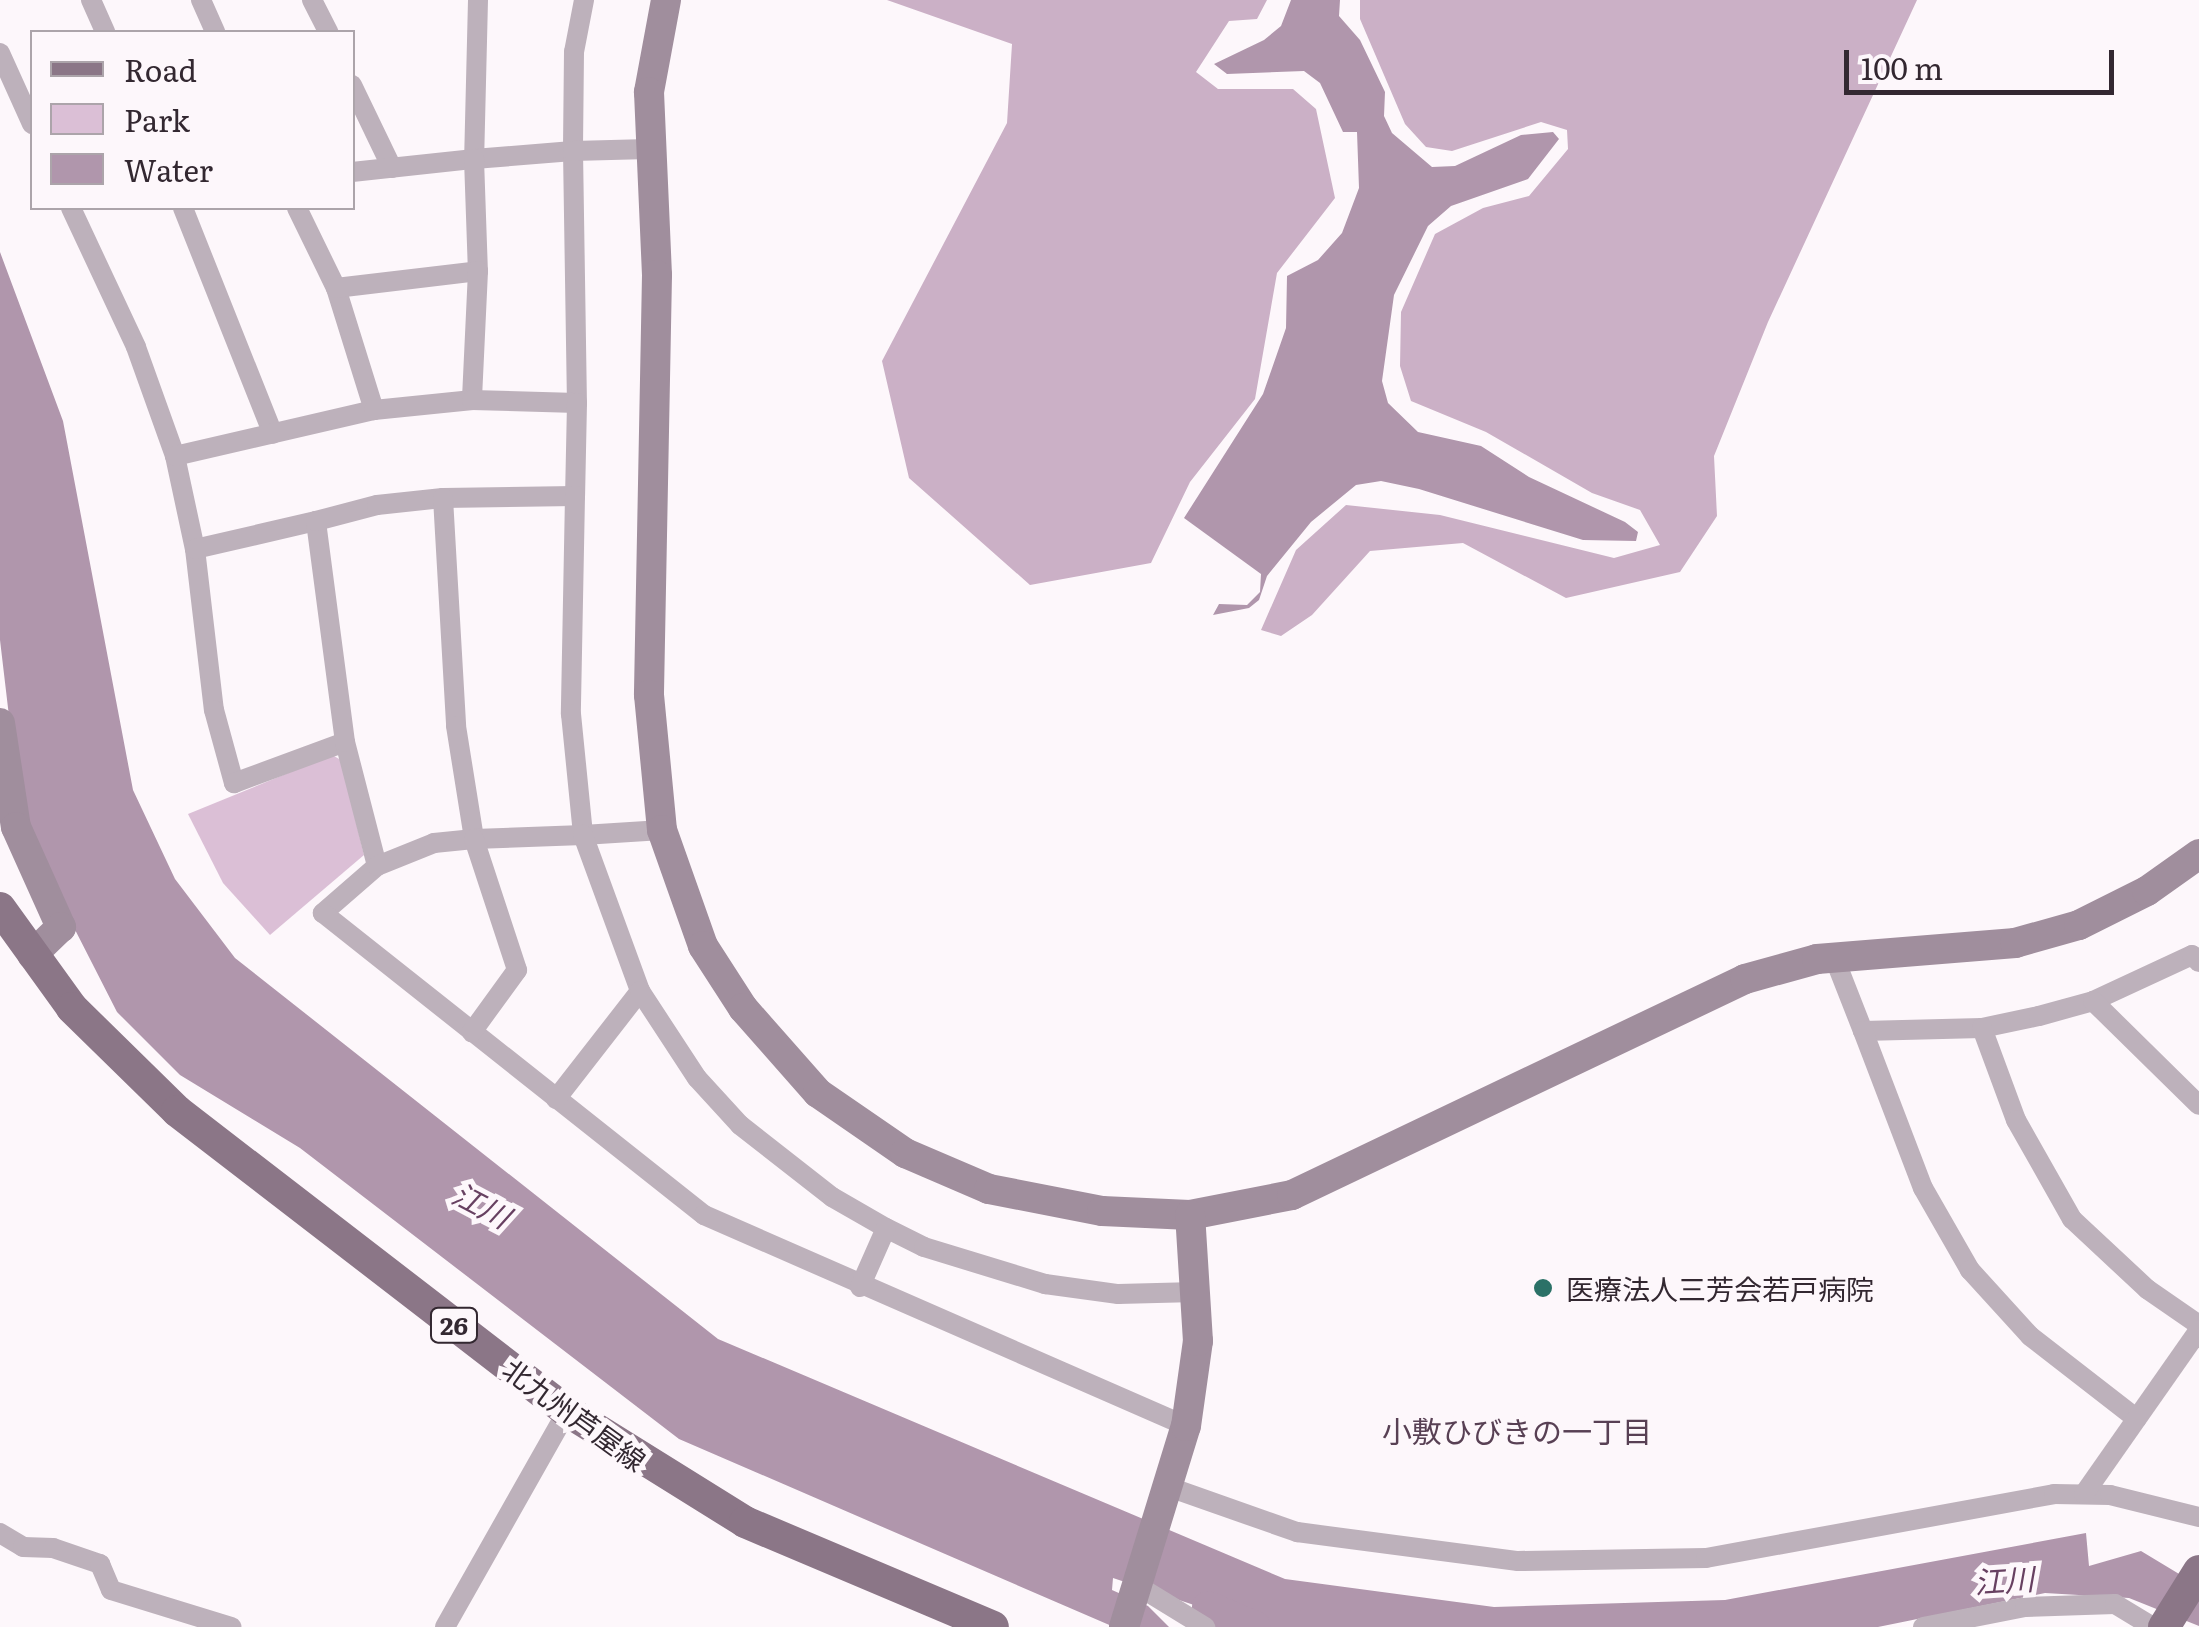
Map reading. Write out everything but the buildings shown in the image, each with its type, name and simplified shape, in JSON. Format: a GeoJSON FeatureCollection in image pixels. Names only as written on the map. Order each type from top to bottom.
{"type":"FeatureCollection","features":[{"type":"Feature","properties":{"kind":"main road","name":"北九州芦屋線"},"geometry":{"type":"LineString","coordinates":[[0,908],[72,1008],[177,1111],[562,1421],[745,1522],[992,1627]]}},
{"type":"Feature","properties":{"kind":"main road","name":"北九州芦屋線"},"geometry":{"type":"LineString","coordinates":[[0,944],[54,1018],[165,1125],[562,1421],[733,1541],[932,1627]]}},
{"type":"Feature","properties":{"kind":"main road"},"geometry":{"type":"LineString","coordinates":[[2177,1622],[2199,1571]]}},
{"type":"Feature","properties":{"kind":"street"},"geometry":{"type":"LineString","coordinates":[[91,0],[104,30]]}},
{"type":"Feature","properties":{"kind":"street"},"geometry":{"type":"LineString","coordinates":[[201,0],[215,30]]}},
{"type":"Feature","properties":{"kind":"street"},"geometry":{"type":"LineString","coordinates":[[312,0],[327,30]]}},
{"type":"Feature","properties":{"kind":"street"},"geometry":{"type":"LineString","coordinates":[[472,400],[478,271],[474,159],[478,0]]}},
{"type":"Feature","properties":{"kind":"street"},"geometry":{"type":"LineString","coordinates":[[584,0],[574,52],[576,403],[570,714],[583,835],[640,991],[697,1078],[740,1124],[832,1197],[886,1228],[924,1247],[1046,1284],[1118,1294],[1196,1292]]}},
{"type":"Feature","properties":{"kind":"street"},"geometry":{"type":"LineString","coordinates":[[666,0],[654,36],[649,149],[657,275],[650,694],[662,830],[703,946],[743,1008],[818,1092],[905,1153],[989,1189],[1102,1211],[1190,1215],[1292,1195],[1338,1178],[1745,979],[1834,957],[2015,943],[2079,925],[2148,892],[2199,854]]}},
{"type":"Feature","properties":{"kind":"street"},"geometry":{"type":"LineString","coordinates":[[0,54],[30,120]]}},
{"type":"Feature","properties":{"kind":"street"},"geometry":{"type":"LineString","coordinates":[[355,91],[392,168]]}},
{"type":"Feature","properties":{"kind":"street"},"geometry":{"type":"LineString","coordinates":[[355,172],[573,151],[649,149]]}},
{"type":"Feature","properties":{"kind":"street"},"geometry":{"type":"LineString","coordinates":[[73,210],[136,347],[175,456],[196,549],[214,710],[234,782],[345,742]]}},
{"type":"Feature","properties":{"kind":"street"},"geometry":{"type":"LineString","coordinates":[[184,210],[273,434]]}},
{"type":"Feature","properties":{"kind":"street"},"geometry":{"type":"LineString","coordinates":[[298,210],[336,288],[374,410]]}},
{"type":"Feature","properties":{"kind":"street"},"geometry":{"type":"LineString","coordinates":[[336,288],[478,271]]}},
{"type":"Feature","properties":{"kind":"street"},"geometry":{"type":"LineString","coordinates":[[175,456],[374,410],[472,400],[576,403]]}},
{"type":"Feature","properties":{"kind":"street"},"geometry":{"type":"LineString","coordinates":[[196,549],[377,505],[442,498],[575,496]]}},
{"type":"Feature","properties":{"kind":"street"},"geometry":{"type":"LineString","coordinates":[[442,498],[456,726],[474,838],[516,970],[472,1032]]}},
{"type":"Feature","properties":{"kind":"street"},"geometry":{"type":"LineString","coordinates":[[316,521],[345,742],[377,866]]}},
{"type":"Feature","properties":{"kind":"street"},"geometry":{"type":"LineString","coordinates":[[0,723],[16,827],[61,927],[32,955]]}},
{"type":"Feature","properties":{"kind":"street"},"geometry":{"type":"LineString","coordinates":[[662,830],[434,843],[377,866],[323,912],[704,1215],[860,1287],[1186,1426]]}},
{"type":"Feature","properties":{"kind":"street"},"geometry":{"type":"LineString","coordinates":[[1863,1031],[1982,1028],[2092,1001],[2192,954],[2199,962]]}},
{"type":"Feature","properties":{"kind":"street"},"geometry":{"type":"LineString","coordinates":[[1834,957],[1923,1188],[1970,1270],[2030,1336],[2137,1419]]}},
{"type":"Feature","properties":{"kind":"street"},"geometry":{"type":"LineString","coordinates":[[556,1099],[640,991]]}},
{"type":"Feature","properties":{"kind":"street"},"geometry":{"type":"LineString","coordinates":[[2092,1001],[2199,1105]]}},
{"type":"Feature","properties":{"kind":"street"},"geometry":{"type":"LineString","coordinates":[[1982,1028],[2016,1120],[2072,1219],[2147,1289],[2199,1328],[2084,1494]]}},
{"type":"Feature","properties":{"kind":"street"},"geometry":{"type":"LineString","coordinates":[[1190,1215],[1198,1341],[1186,1426],[1134,1598],[1205,1627]]}},
{"type":"Feature","properties":{"kind":"street"},"geometry":{"type":"LineString","coordinates":[[860,1287],[886,1228]]}},
{"type":"Feature","properties":{"kind":"street"},"geometry":{"type":"LineString","coordinates":[[445,1627],[562,1421]]}},
{"type":"Feature","properties":{"kind":"street"},"geometry":{"type":"LineString","coordinates":[[1167,1492],[1297,1532],[1518,1561],[1600,1564],[1706,1558],[2008,1498],[2084,1494],[2199,1516]]}},
{"type":"Feature","properties":{"kind":"street"},"geometry":{"type":"LineString","coordinates":[[0,1533],[23,1547],[66,1551],[100,1564],[111,1590],[231,1627]]}},
{"type":"Feature","properties":{"kind":"street"},"geometry":{"type":"LineString","coordinates":[[1923,1627],[2025,1607],[2116,1604],[2177,1622]]}},
{"type":"Feature","properties":{"kind":"green space"},"geometry":{"type":"Polygon","coordinates":[[[332,755],[341,760],[364,855],[270,935],[223,883],[188,814],[332,755]]]}},
{"type":"Feature","properties":{"kind":"shaded area"},"geometry":{"type":"Polygon","coordinates":[[[887,0],[1267,0],[1257,19],[1229,21],[1196,72],[1218,89],[1293,89],[1316,109],[1335,198],[1277,273],[1255,399],[1190,482],[1151,563],[1030,585],[909,478],[882,361],[1007,123],[1012,44],[887,0]]]}},
{"type":"Feature","properties":{"kind":"shaded area"},"geometry":{"type":"Polygon","coordinates":[[[1360,0],[1917,0],[1768,322],[1714,456],[1717,516],[1680,572],[1566,598],[1463,543],[1370,551],[1312,615],[1281,636],[1261,630],[1296,550],[1346,505],[1440,515],[1614,558],[1660,545],[1640,510],[1592,493],[1486,432],[1411,401],[1400,366],[1401,312],[1435,234],[1483,208],[1529,196],[1568,149],[1567,130],[1541,122],[1452,151],[1426,147],[1405,124],[1360,19],[1360,0]]]}},
{"type":"Feature","properties":{"kind":"water"},"geometry":{"type":"Polygon","coordinates":[[[1291,0],[1340,0],[1339,16],[1360,40],[1385,92],[1384,116],[1392,133],[1432,167],[1455,166],[1521,135],[1553,132],[1559,139],[1528,179],[1451,206],[1428,226],[1394,295],[1382,381],[1388,403],[1418,432],[1481,446],[1529,477],[1625,522],[1638,532],[1636,541],[1583,540],[1419,489],[1381,481],[1356,485],[1311,522],[1267,576],[1259,600],[1249,608],[1213,615],[1219,604],[1247,605],[1260,592],[1261,574],[1184,518],[1263,394],[1286,328],[1287,276],[1318,260],[1342,233],[1359,188],[1357,132],[1343,132],[1320,83],[1304,71],[1227,74],[1214,64],[1264,40],[1281,26],[1291,0]]]}},
{"type":"Feature","properties":{"kind":"water"},"geometry":{"type":"Polygon","coordinates":[[[0,252],[63,421],[133,790],[175,879],[235,958],[718,1339],[1285,1579],[1494,1607],[1725,1600],[2086,1533],[2089,1566],[2141,1551],[2199,1586],[2199,1626],[2129,1598],[2045,1593],[1878,1627],[1260,1627],[1113,1578],[1112,1590],[1148,1606],[1169,1627],[1114,1627],[679,1439],[300,1148],[180,1075],[117,1012],[43,867],[17,784],[0,640],[0,252]]]}},
{"type":"Feature","properties":{"kind":"waterway","name":"江川"},"geometry":{"type":"LineString","coordinates":[[1208,1607],[1255,1627]]}},
{"type":"Feature","properties":{"kind":"place","name":"医療法人三芳会若戸病院"},"geometry":{"type":"Point","coordinates":[1543,1288]}},
{"type":"Feature","properties":{"kind":"district","name":"小敷ひびきの一丁目"},"geometry":{"type":"Point","coordinates":[1517,1430]}}]}
